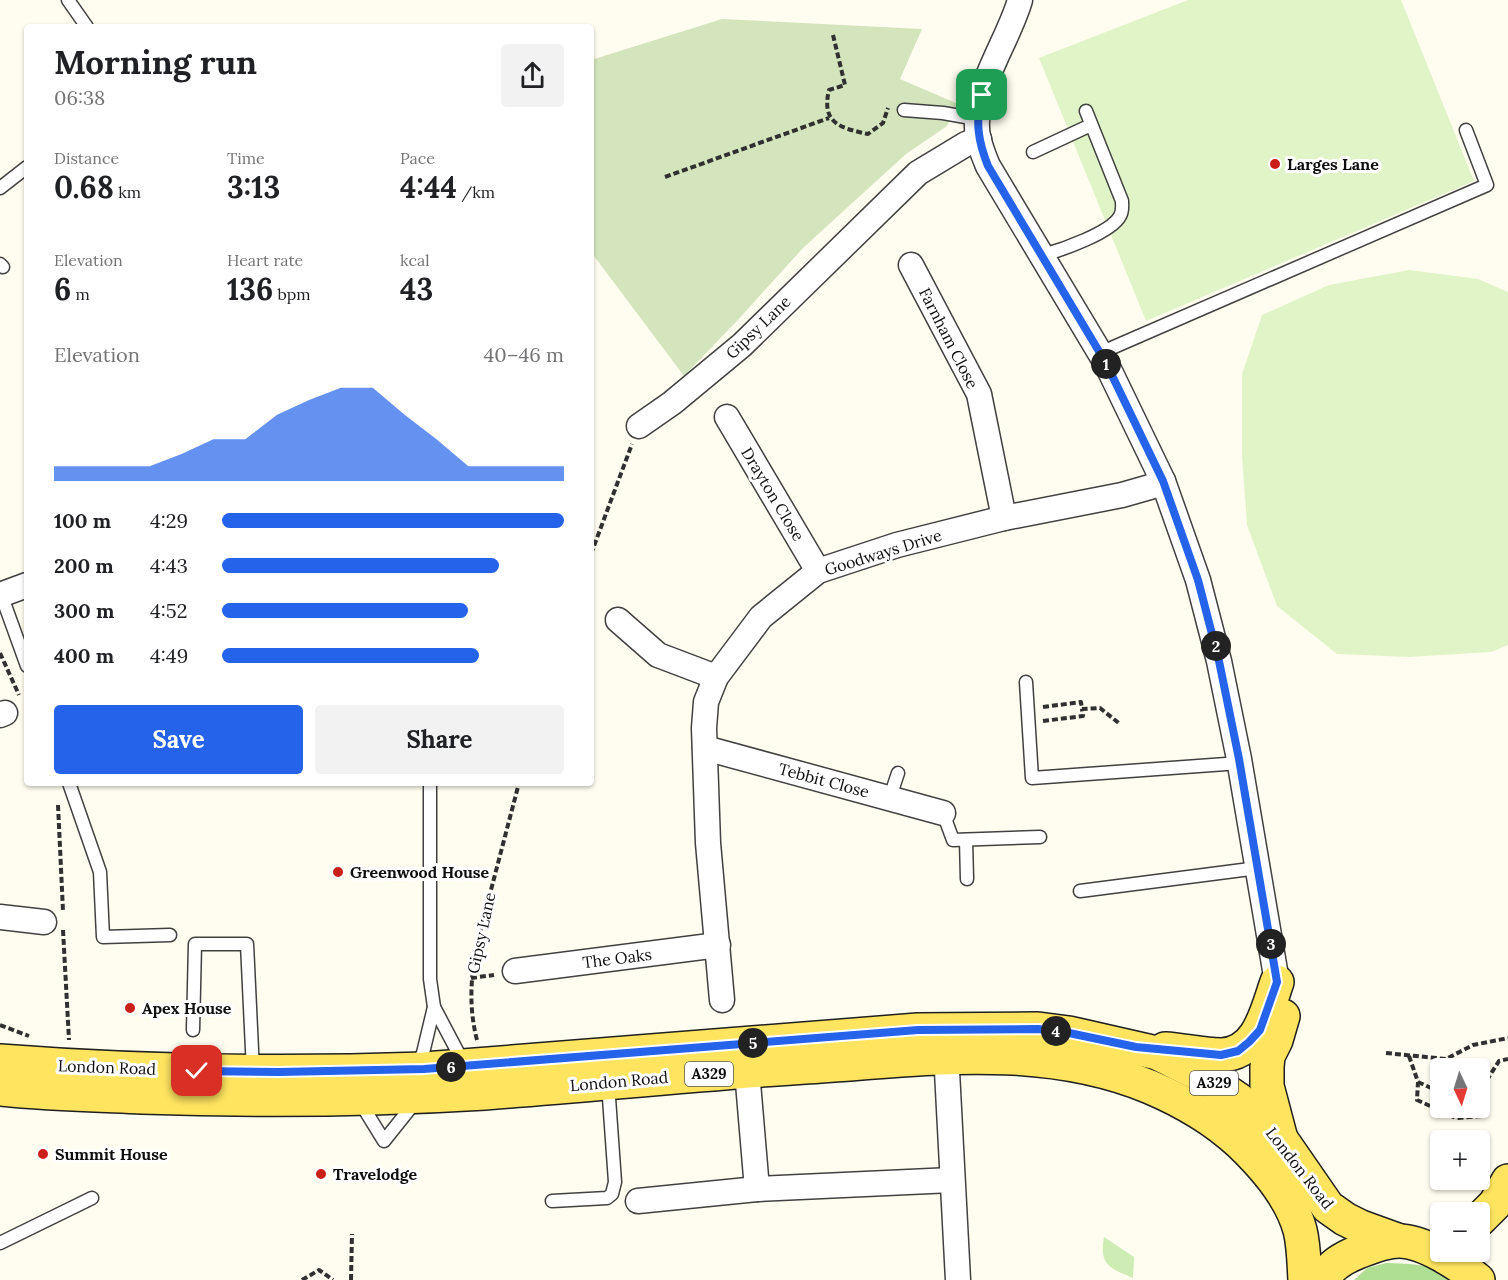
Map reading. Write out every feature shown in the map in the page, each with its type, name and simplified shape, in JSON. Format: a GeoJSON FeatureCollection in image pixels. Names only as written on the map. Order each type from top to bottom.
{"type":"FeatureCollection","features":[{"type":"Feature","properties":{"kind":"main road"},"geometry":{"type":"LineString","coordinates":[[1136,1047],[1221,1055],[1238,1051],[1260,1030],[1277,982]]}},
{"type":"Feature","properties":{"kind":"main road"},"geometry":{"type":"LineString","coordinates":[[1277,982],[1283,1013],[1276,1040],[1268,1056],[1267,1086],[1281,1139]]}},
{"type":"Feature","properties":{"kind":"main road","name":"London Road"},"geometry":{"type":"LineString","coordinates":[[0,1089],[195,1099],[275,1101],[358,1099],[418,1083],[472,1057],[862,1030],[1038,1029],[1069,1033],[1157,1053],[1205,1077],[1239,1100],[1281,1139],[1328,1207],[1361,1227],[1416,1239]]}},
{"type":"Feature","properties":{"kind":"main road","name":"London Road"},"geometry":{"type":"LineString","coordinates":[[0,1061],[253,1072],[418,1083],[484,1093],[952,1057],[1012,1057],[1079,1065],[1134,1080],[1179,1100],[1222,1127],[1260,1165],[1286,1199],[1299,1229],[1305,1280]]}},
{"type":"Feature","properties":{"kind":"main road"},"geometry":{"type":"LineString","coordinates":[[1490,1208],[1508,1181]]}},
{"type":"Feature","properties":{"kind":"main road"},"geometry":{"type":"LineString","coordinates":[[1322,1280],[1341,1258],[1374,1245],[1416,1239]]}},
{"type":"Feature","properties":{"kind":"main road","name":"A329"},"geometry":{"type":"LineString","coordinates":[[1416,1239],[1478,1280]]}},
{"type":"Feature","properties":{"kind":"street"},"geometry":{"type":"LineString","coordinates":[[1020,0],[982,95],[978,129],[988,166],[1100,353],[1163,481],[1198,580],[1209,616],[1240,764],[1277,982]]}},
{"type":"Feature","properties":{"kind":"street","name":"Gipsy Lane"},"geometry":{"type":"LineString","coordinates":[[639,426],[672,403],[742,345],[918,173],[966,144],[978,129]]}},
{"type":"Feature","properties":{"kind":"street","name":"Farnham Close"},"geometry":{"type":"LineString","coordinates":[[912,265],[979,394],[1004,518]]}},
{"type":"Feature","properties":{"kind":"street","name":"Drayton Close"},"geometry":{"type":"LineString","coordinates":[[727,417],[818,571]]}},
{"type":"Feature","properties":{"kind":"street","name":"Goodways Drive"},"geometry":{"type":"LineString","coordinates":[[705,748],[706,702],[716,677],[761,617],[818,571],[897,545],[1004,518],[1122,495],[1163,481]]}},
{"type":"Feature","properties":{"kind":"street"},"geometry":{"type":"LineString","coordinates":[[0,595],[24,586]]}},
{"type":"Feature","properties":{"kind":"street"},"geometry":{"type":"LineString","coordinates":[[618,620],[658,656],[716,677]]}},
{"type":"Feature","properties":{"kind":"street"},"geometry":{"type":"LineString","coordinates":[[705,748],[708,843],[722,1000]]}},
{"type":"Feature","properties":{"kind":"street","name":"Tebbit Close"},"geometry":{"type":"LineString","coordinates":[[705,748],[944,813]]}},
{"type":"Feature","properties":{"kind":"street"},"geometry":{"type":"LineString","coordinates":[[0,917],[44,922]]}},
{"type":"Feature","properties":{"kind":"street","name":"The Oaks"},"geometry":{"type":"LineString","coordinates":[[515,971],[718,945]]}},
{"type":"Feature","properties":{"kind":"street"},"geometry":{"type":"LineString","coordinates":[[747,1071],[757,1189]]}},
{"type":"Feature","properties":{"kind":"street"},"geometry":{"type":"LineString","coordinates":[[947,1071],[958,1280]]}},
{"type":"Feature","properties":{"kind":"street"},"geometry":{"type":"LineString","coordinates":[[638,1201],[757,1189],[952,1180]]}},
{"type":"Feature","properties":{"kind":"lane"},"geometry":{"type":"LineString","coordinates":[[68,0],[85,24]]}},
{"type":"Feature","properties":{"kind":"lane"},"geometry":{"type":"LineString","coordinates":[[904,110],[943,113],[978,129]]}},
{"type":"Feature","properties":{"kind":"lane"},"geometry":{"type":"LineString","coordinates":[[1043,255],[1072,246],[1115,222],[1121,214],[1122,201],[1086,111]]}},
{"type":"Feature","properties":{"kind":"lane"},"geometry":{"type":"LineString","coordinates":[[1033,153],[1091,125]]}},
{"type":"Feature","properties":{"kind":"lane"},"geometry":{"type":"LineString","coordinates":[[1100,353],[1487,185],[1466,130]]}},
{"type":"Feature","properties":{"kind":"lane"},"geometry":{"type":"LineString","coordinates":[[0,188],[24,169]]}},
{"type":"Feature","properties":{"kind":"lane"},"geometry":{"type":"LineString","coordinates":[[0,595],[24,658]]}},
{"type":"Feature","properties":{"kind":"lane"},"geometry":{"type":"LineString","coordinates":[[1026,682],[1032,778],[1240,764]]}},
{"type":"Feature","properties":{"kind":"lane"},"geometry":{"type":"LineString","coordinates":[[890,797],[898,773]]}},
{"type":"Feature","properties":{"kind":"lane"},"geometry":{"type":"LineString","coordinates":[[70,786],[99,872],[103,938],[170,935]]}},
{"type":"Feature","properties":{"kind":"lane"},"geometry":{"type":"LineString","coordinates":[[358,1099],[384,1141],[418,1083],[434,1007],[430,979],[430,786]]}},
{"type":"Feature","properties":{"kind":"lane"},"geometry":{"type":"LineString","coordinates":[[944,813],[952,840],[1040,837]]}},
{"type":"Feature","properties":{"kind":"lane"},"geometry":{"type":"LineString","coordinates":[[966,840],[967,879]]}},
{"type":"Feature","properties":{"kind":"lane"},"geometry":{"type":"LineString","coordinates":[[1080,891],[1258,868]]}},
{"type":"Feature","properties":{"kind":"lane"},"geometry":{"type":"LineString","coordinates":[[193,1030],[195,944],[247,944],[253,1072]]}},
{"type":"Feature","properties":{"kind":"lane"},"geometry":{"type":"LineString","coordinates":[[434,1007],[472,1057]]}},
{"type":"Feature","properties":{"kind":"lane"},"geometry":{"type":"LineString","coordinates":[[552,1201],[607,1198],[612,1194],[615,1182],[608,1082]]}},
{"type":"Feature","properties":{"kind":"lane"},"geometry":{"type":"LineString","coordinates":[[0,1243],[92,1198]]}},
{"type":"Feature","properties":{"kind":"path"},"geometry":{"type":"LineString","coordinates":[[833,35],[845,85],[829,90],[826,103],[829,118],[844,129],[868,134],[883,123],[887,108],[904,110]]}},
{"type":"Feature","properties":{"kind":"path"},"geometry":{"type":"LineString","coordinates":[[664,177],[829,118]]}},
{"type":"Feature","properties":{"kind":"path"},"geometry":{"type":"LineString","coordinates":[[594,546],[639,426]]}},
{"type":"Feature","properties":{"kind":"path"},"geometry":{"type":"LineString","coordinates":[[0,653],[8,708]]}},
{"type":"Feature","properties":{"kind":"path"},"geometry":{"type":"LineString","coordinates":[[1027,708],[1081,702],[1083,716],[1028,722]]}},
{"type":"Feature","properties":{"kind":"path"},"geometry":{"type":"LineString","coordinates":[[1082,709],[1100,708],[1120,724]]}},
{"type":"Feature","properties":{"kind":"path","name":"Gipsy Lane"},"geometry":{"type":"LineString","coordinates":[[472,1057],[471,978],[480,930],[518,786]]}},
{"type":"Feature","properties":{"kind":"path"},"geometry":{"type":"LineString","coordinates":[[1386,1053],[1446,1059],[1473,1045],[1508,1038]]}},
{"type":"Feature","properties":{"kind":"path"},"geometry":{"type":"LineString","coordinates":[[1409,1056],[1418,1082],[1417,1100],[1430,1106]]}},
{"type":"Feature","properties":{"kind":"path"},"geometry":{"type":"LineString","coordinates":[[1490,1075],[1499,1061],[1508,1059]]}},
{"type":"Feature","properties":{"kind":"path"},"geometry":{"type":"LineString","coordinates":[[1418,1082],[1430,1087]]}},
{"type":"Feature","properties":{"kind":"path"},"geometry":{"type":"LineString","coordinates":[[351,1280],[352,1234]]}},
{"type":"Feature","properties":{"kind":"path"},"geometry":{"type":"LineString","coordinates":[[302,1280],[319,1270],[333,1280]]}},
{"type":"Feature","properties":{"kind":"green space","name":"Larges Lane"},"geometry":{"type":"Polygon","coordinates":[[[1188,0],[1401,0],[1474,181],[1146,321],[1039,58],[1188,0]]]}},
{"type":"Feature","properties":{"kind":"green space"},"geometry":{"type":"Polygon","coordinates":[[[722,19],[922,29],[900,79],[958,104],[947,126],[906,154],[803,248],[684,376],[594,256],[594,59],[722,19]]]}},
{"type":"Feature","properties":{"kind":"green space"},"geometry":{"type":"Polygon","coordinates":[[[1409,270],[1478,279],[1508,292],[1508,645],[1491,652],[1409,657],[1337,654],[1277,606],[1247,525],[1242,456],[1242,374],[1262,315],[1329,285],[1409,270]]]}},
{"type":"Feature","properties":{"kind":"green space"},"geometry":{"type":"Polygon","coordinates":[[[1104,1237],[1134,1257],[1133,1278],[1112,1268],[1105,1260],[1104,1237]]]}},
{"type":"Feature","properties":{"kind":"green space"},"geometry":{"type":"Polygon","coordinates":[[[1386,1263],[1429,1267],[1452,1280],[1354,1280],[1367,1268],[1386,1263]]]}},
{"type":"Feature","properties":{"kind":"place","name":"Larges Lane"},"geometry":{"type":"Point","coordinates":[1275,164]}},
{"type":"Feature","properties":{"kind":"place","name":"Greenwood House"},"geometry":{"type":"Point","coordinates":[338,872]}},
{"type":"Feature","properties":{"kind":"place","name":"Apex House"},"geometry":{"type":"Point","coordinates":[130,1008]}},
{"type":"Feature","properties":{"kind":"place","name":"Summit House"},"geometry":{"type":"Point","coordinates":[43,1154]}},
{"type":"Feature","properties":{"kind":"place","name":"Travelodge"},"geometry":{"type":"Point","coordinates":[321,1174]}},
{"type":"Feature","properties":{"kind":"route"},"geometry":{"type":"LineString","coordinates":[[197,1071],[424,1069],[918,1030],[996,1028],[1038,1029],[1136,1047],[1221,1055],[1238,1051],[1260,1030],[1277,982],[1239,759],[1209,616],[1163,481],[1150,452],[1106,363],[988,166],[977,128],[977,112],[982,95]]}}]}
